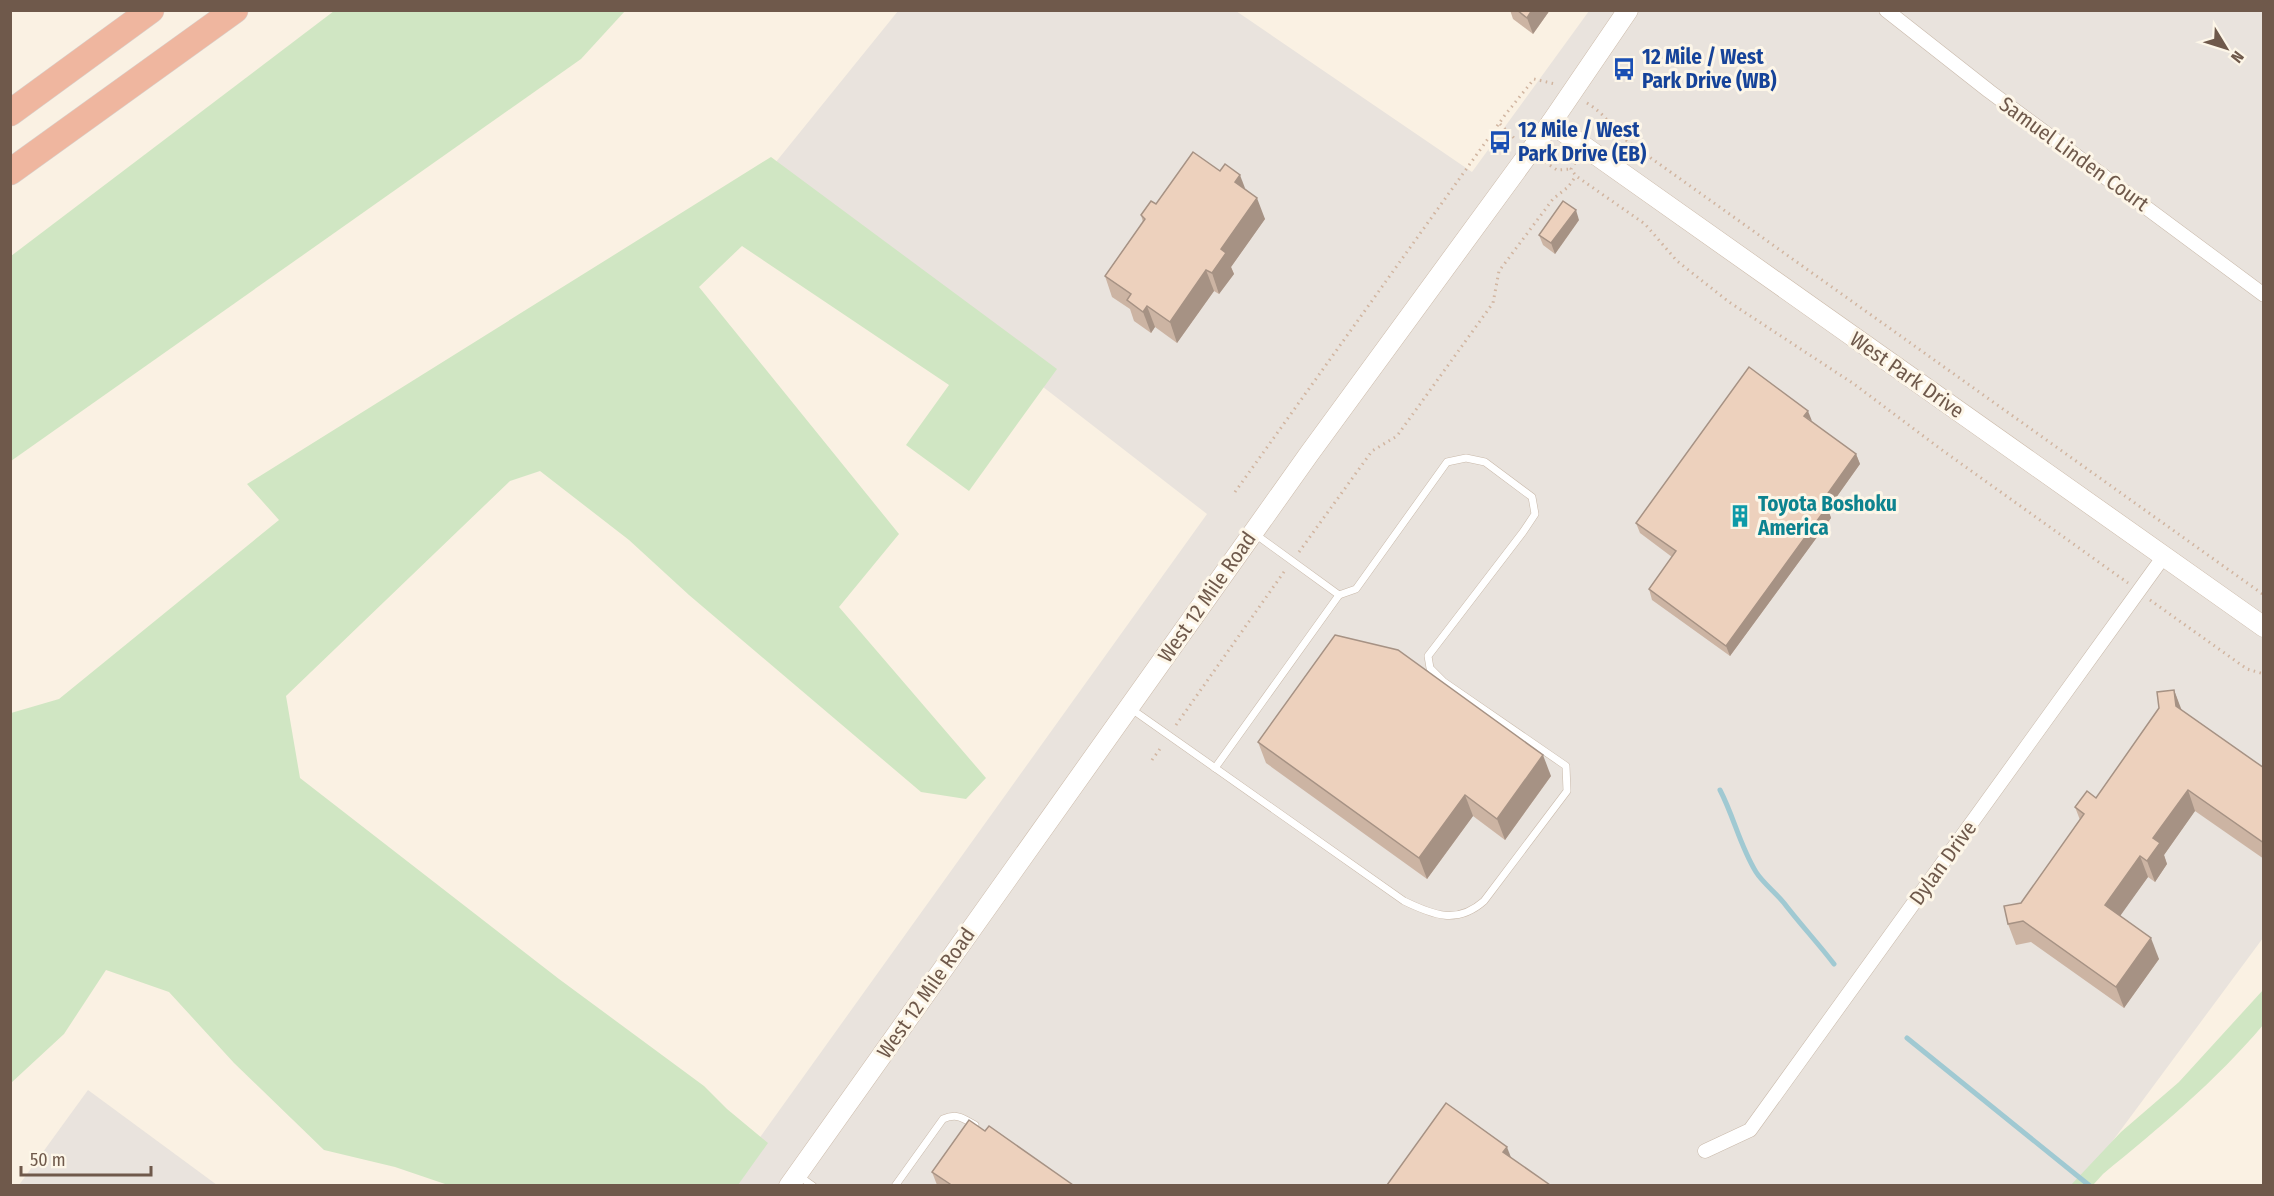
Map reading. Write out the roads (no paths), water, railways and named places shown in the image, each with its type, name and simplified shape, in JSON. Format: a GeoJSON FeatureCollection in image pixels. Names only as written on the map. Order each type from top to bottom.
{"type":"FeatureCollection","features":[{"type":"Feature","properties":{"kind":"highway"},"geometry":{"type":"LineString","coordinates":[[10,112],[151,10]]}},
{"type":"Feature","properties":{"kind":"highway"},"geometry":{"type":"LineString","coordinates":[[10,172],[235,10]]}},
{"type":"Feature","properties":{"kind":"main road","name":"West 12 Mile Road"},"geometry":{"type":"LineString","coordinates":[[800,1182],[1253,532],[1551,123],[1628,10]]}},
{"type":"Feature","properties":{"kind":"main road","name":"West Park Drive"},"geometry":{"type":"LineString","coordinates":[[1551,123],[2264,627]]}},
{"type":"Feature","properties":{"kind":"street","name":"Samuel Linden Court"},"geometry":{"type":"LineString","coordinates":[[1887,10],[1989,91],[2264,295]]}},
{"type":"Feature","properties":{"kind":"street","name":"Dylan Drive"},"geometry":{"type":"LineString","coordinates":[[1705,1151],[1750,1130],[2164,556]]}},
{"type":"Feature","properties":{"kind":"lane"},"geometry":{"type":"LineString","coordinates":[[1129,708],[1404,901],[1426,912],[1452,917],[1472,912],[1484,901],[1567,791],[1566,766],[1444,682],[1430,669],[1428,656],[1535,514],[1532,497],[1485,462],[1466,458],[1448,462],[1356,589],[1339,595],[1215,768]]}},
{"type":"Feature","properties":{"kind":"lane"},"geometry":{"type":"LineString","coordinates":[[1253,532],[1339,595]]}},
{"type":"Feature","properties":{"kind":"lane"},"geometry":{"type":"LineString","coordinates":[[896,1185],[943,1119],[961,1116],[979,1128]]}},
{"type":"Feature","properties":{"kind":"waterway"},"geometry":{"type":"LineString","coordinates":[[1720,790],[1756,872],[1834,964]]}},
{"type":"Feature","properties":{"kind":"waterway"},"geometry":{"type":"LineString","coordinates":[[1907,1038],[2090,1186]]}},
{"type":"Feature","properties":{"kind":"place","name":"12 Mile / West Park Drive (WB)"},"geometry":{"type":"Point","coordinates":[1624,69]}},
{"type":"Feature","properties":{"kind":"place","name":"12 Mile / West Park Drive (EB)"},"geometry":{"type":"Point","coordinates":[1500,142]}},
{"type":"Feature","properties":{"kind":"place","name":"Toyota Boshoku America"},"geometry":{"type":"Point","coordinates":[1740,516]}}]}
